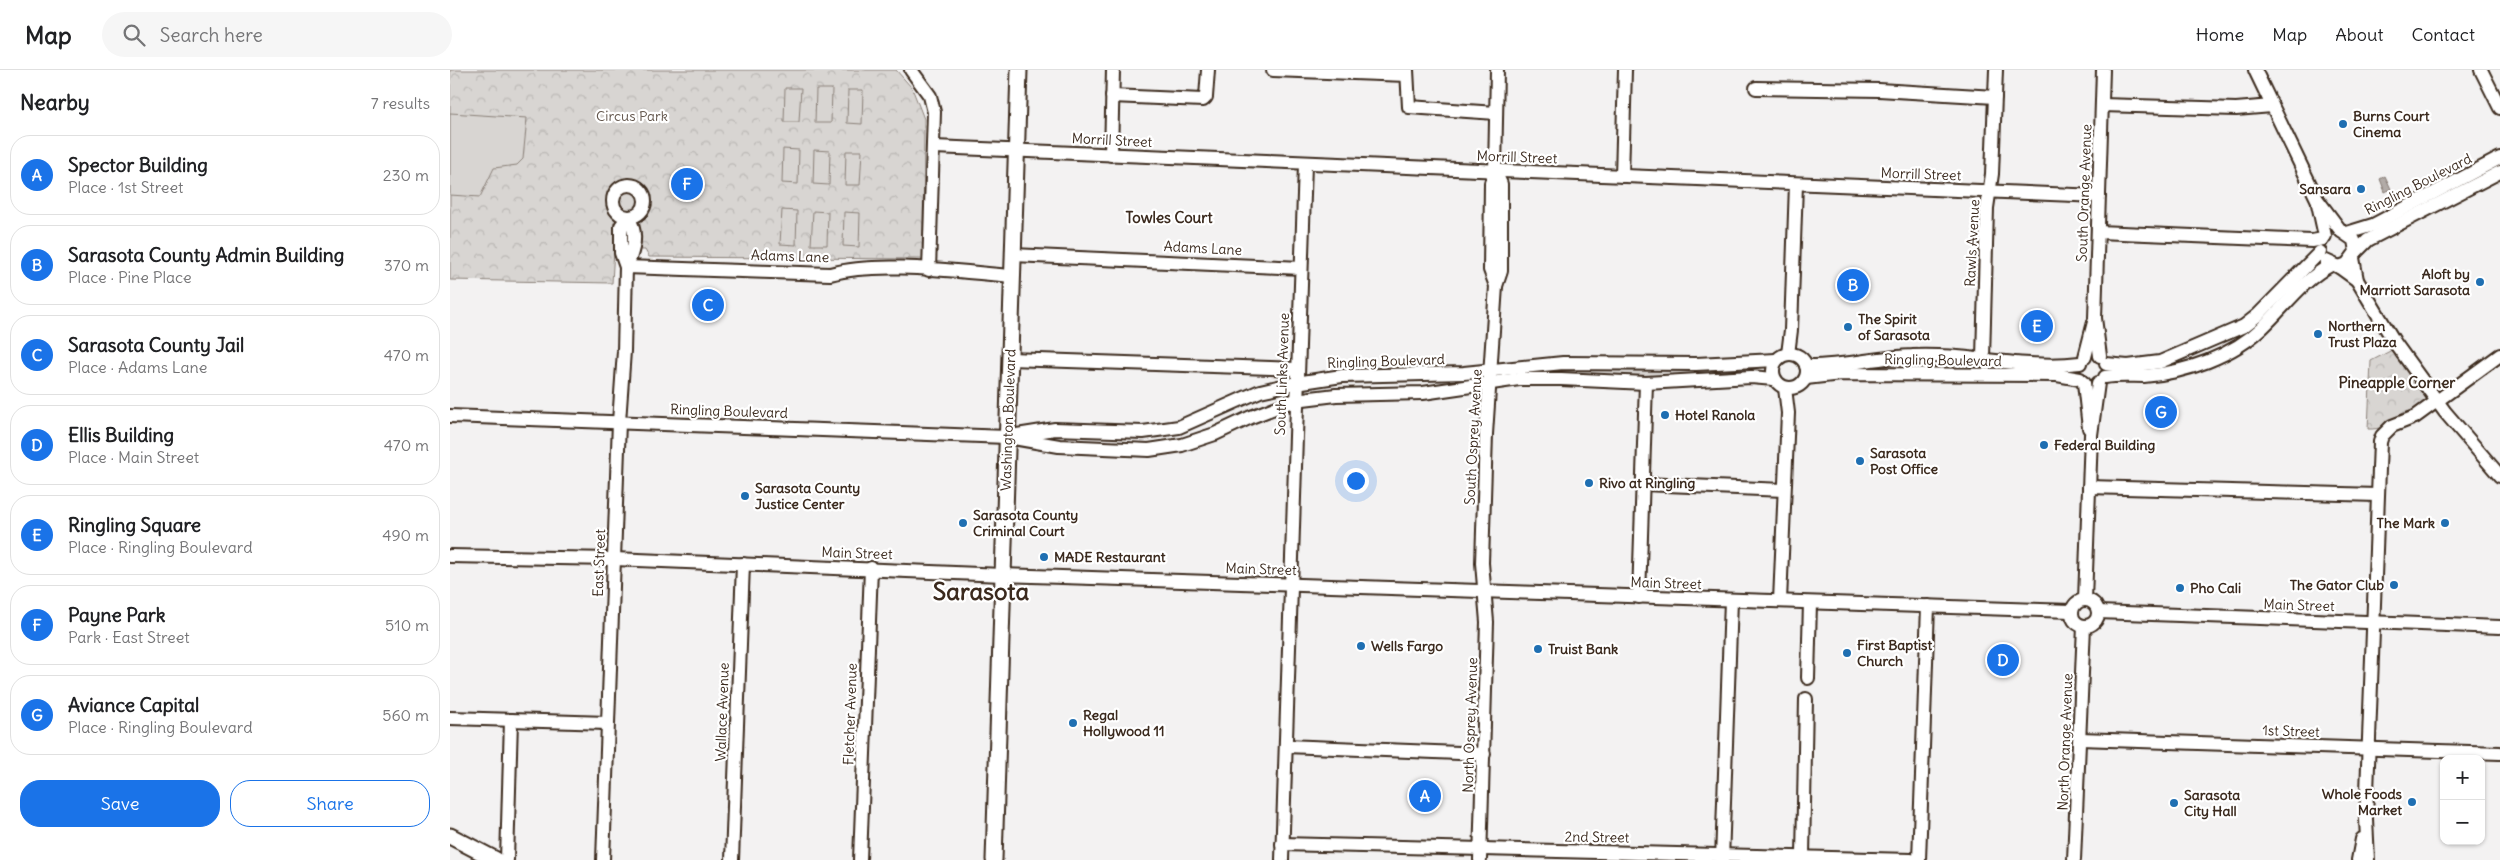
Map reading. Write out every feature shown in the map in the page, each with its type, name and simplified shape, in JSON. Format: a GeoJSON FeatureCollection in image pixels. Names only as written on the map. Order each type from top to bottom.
{"type":"FeatureCollection","features":[{"type":"Feature","properties":{"kind":"main road","name":"Washington Boulevard"},"geometry":{"type":"LineString","coordinates":[[994,860],[1019,70]]}},
{"type":"Feature","properties":{"kind":"main road"},"geometry":{"type":"LineString","coordinates":[[450,836],[496,860]]}},
{"type":"Feature","properties":{"kind":"street"},"geometry":{"type":"LineString","coordinates":[[911,70],[930,96],[934,112],[929,270]]}},
{"type":"Feature","properties":{"kind":"street"},"geometry":{"type":"LineString","coordinates":[[1111,155],[1113,70]]}},
{"type":"Feature","properties":{"kind":"street"},"geometry":{"type":"LineString","coordinates":[[1112,96],[1203,100],[1206,97],[1208,70]]}},
{"type":"Feature","properties":{"kind":"street"},"geometry":{"type":"LineString","coordinates":[[1273,70],[1407,72],[1409,106],[1412,108],[1496,113]]}},
{"type":"Feature","properties":{"kind":"street","name":"South Osprey Avenue"},"geometry":{"type":"LineString","coordinates":[[1485,590],[1482,563],[1486,434],[1492,370],[1496,286],[1490,270],[1491,183],[1495,171],[1497,70]]}},
{"type":"Feature","properties":{"kind":"street"},"geometry":{"type":"LineString","coordinates":[[1622,176],[1625,70]]}},
{"type":"Feature","properties":{"kind":"street","name":"Rawls Avenue"},"geometry":{"type":"LineString","coordinates":[[1983,358],[1996,70]]}},
{"type":"Feature","properties":{"kind":"street","name":"South Orange Avenue"},"geometry":{"type":"LineString","coordinates":[[2102,380],[2103,360],[2096,318],[2103,70]]}},
{"type":"Feature","properties":{"kind":"street"},"geometry":{"type":"LineString","coordinates":[[2255,70],[2317,199],[2344,232],[2354,240],[2357,280]]}},
{"type":"Feature","properties":{"kind":"street"},"geometry":{"type":"LineString","coordinates":[[2481,70],[2500,108]]}},
{"type":"Feature","properties":{"kind":"street"},"geometry":{"type":"LineString","coordinates":[[1756,88],[1879,90],[1995,97]]}},
{"type":"Feature","properties":{"kind":"street"},"geometry":{"type":"LineString","coordinates":[[2102,104],[2236,108],[2272,106]]}},
{"type":"Feature","properties":{"kind":"street","name":"Morrill Street"},"geometry":{"type":"LineString","coordinates":[[934,148],[2099,196]]}},
{"type":"Feature","properties":{"kind":"street","name":"Ringling Boulevard"},"geometry":{"type":"LineString","coordinates":[[2344,232],[2373,225],[2500,158]]}},
{"type":"Feature","properties":{"kind":"street","name":"South Links Avenue"},"geometry":{"type":"LineString","coordinates":[[1282,860],[1292,584],[1295,400],[1305,164]]}},
{"type":"Feature","properties":{"kind":"street","name":"Ringling Boulevard"},"geometry":{"type":"LineString","coordinates":[[2355,255],[2368,240],[2500,172]]}},
{"type":"Feature","properties":{"kind":"street"},"geometry":{"type":"LineString","coordinates":[[1780,601],[1788,413],[1785,388],[1774,379],[1773,367],[1782,357],[1791,330],[1796,184]]}},
{"type":"Feature","properties":{"kind":"street"},"geometry":{"type":"LineString","coordinates":[[2317,199],[2324,260],[2357,280],[2395,343],[2436,400],[2500,476]]}},
{"type":"Feature","properties":{"kind":"street","name":"East Street"},"geometry":{"type":"LineString","coordinates":[[603,860],[619,422],[624,351],[626,267],[621,253],[622,226],[628,217]]}},
{"type":"Feature","properties":{"kind":"street"},"geometry":{"type":"LineString","coordinates":[[2103,360],[2128,366],[2160,362],[2244,326],[2258,315],[2332,231],[2344,232]]}},
{"type":"Feature","properties":{"kind":"street"},"geometry":{"type":"LineString","coordinates":[[2098,232],[2323,242]]}},
{"type":"Feature","properties":{"kind":"street","name":"Adams Lane"},"geometry":{"type":"LineString","coordinates":[[1013,255],[1301,268]]}},
{"type":"Feature","properties":{"kind":"street"},"geometry":{"type":"LineString","coordinates":[[2085,600],[2091,435],[2102,380],[2166,373],[2223,354],[2248,341],[2315,275],[2335,266],[2347,264],[2355,255]]}},
{"type":"Feature","properties":{"kind":"street","name":"Adams Lane"},"geometry":{"type":"LineString","coordinates":[[626,267],[830,274],[858,268],[929,270],[1012,276]]}},
{"type":"Feature","properties":{"kind":"street","name":"South Orange Avenue"},"geometry":{"type":"LineString","coordinates":[[2082,381],[2077,372],[2096,318]]}},
{"type":"Feature","properties":{"kind":"street"},"geometry":{"type":"LineString","coordinates":[[2368,860],[2366,819],[2380,442],[2386,432],[2395,424],[2415,418],[2436,400],[2500,355]]}},
{"type":"Feature","properties":{"kind":"street","name":"Ringling Boulevard"},"geometry":{"type":"LineString","coordinates":[[1806,372],[1825,366],[1912,356],[1983,358],[2033,364],[2103,360]]}},
{"type":"Feature","properties":{"kind":"street"},"geometry":{"type":"LineString","coordinates":[[1782,357],[1800,358],[1806,372],[1798,386],[1785,388]]}},
{"type":"Feature","properties":{"kind":"street","name":"Ringling Boulevard"},"geometry":{"type":"LineString","coordinates":[[1007,437],[1055,429],[1143,432],[1179,427],[1260,391],[1296,382],[1342,376],[1464,373],[1563,363],[1696,364],[1782,357]]}},
{"type":"Feature","properties":{"kind":"street"},"geometry":{"type":"LineString","coordinates":[[1010,359],[1297,369]]}},
{"type":"Feature","properties":{"kind":"street","name":"Ringling Boulevard"},"geometry":{"type":"LineString","coordinates":[[1806,372],[1841,374],[2057,375],[2082,381],[2102,380]]}},
{"type":"Feature","properties":{"kind":"street","name":"Ringling Boulevard"},"geometry":{"type":"LineString","coordinates":[[450,416],[1007,437],[1059,446],[1150,450],[1182,445],[1215,434],[1251,417],[1295,400],[1336,395],[1423,394],[1519,380],[1555,379],[1646,384],[1751,377],[1774,379]]}},
{"type":"Feature","properties":{"kind":"street"},"geometry":{"type":"LineString","coordinates":[[2082,381],[2091,435]]}},
{"type":"Feature","properties":{"kind":"street"},"geometry":{"type":"LineString","coordinates":[[1639,597],[1646,384]]}},
{"type":"Feature","properties":{"kind":"street"},"geometry":{"type":"LineString","coordinates":[[1643,484],[1784,490]]}},
{"type":"Feature","properties":{"kind":"street"},"geometry":{"type":"LineString","coordinates":[[2090,487],[2377,495]]}},
{"type":"Feature","properties":{"kind":"street","name":"Main Street"},"geometry":{"type":"LineString","coordinates":[[450,556],[614,559],[871,568],[1003,575],[1485,590],[2072,612]]}},
{"type":"Feature","properties":{"kind":"street","name":"Wallace Avenue"},"geometry":{"type":"LineString","coordinates":[[732,860],[743,564]]}},
{"type":"Feature","properties":{"kind":"street","name":"Fletcher Avenue"},"geometry":{"type":"LineString","coordinates":[[860,860],[871,568]]}},
{"type":"Feature","properties":{"kind":"street","name":"North Osprey Avenue"},"geometry":{"type":"LineString","coordinates":[[1480,855],[1487,622],[1485,590]]}},
{"type":"Feature","properties":{"kind":"street"},"geometry":{"type":"LineString","coordinates":[[1722,858],[1731,600]]}},
{"type":"Feature","properties":{"kind":"street"},"geometry":{"type":"LineString","coordinates":[[2085,600],[2094,604],[2098,612],[2095,620],[2084,626],[2076,622],[2072,612],[2075,604],[2085,600]]}},
{"type":"Feature","properties":{"kind":"street"},"geometry":{"type":"LineString","coordinates":[[1808,678],[1810,603]]}},
{"type":"Feature","properties":{"kind":"street"},"geometry":{"type":"LineString","coordinates":[[1919,860],[1928,606]]}},
{"type":"Feature","properties":{"kind":"street","name":"Main Street"},"geometry":{"type":"LineString","coordinates":[[2098,612],[2500,627]]}},
{"type":"Feature","properties":{"kind":"street","name":"North Orange Avenue"},"geometry":{"type":"LineString","coordinates":[[2074,860],[2084,626]]}},
{"type":"Feature","properties":{"kind":"street"},"geometry":{"type":"LineString","coordinates":[[1803,856],[1806,699]]}},
{"type":"Feature","properties":{"kind":"street"},"geometry":{"type":"LineString","coordinates":[[450,718],[608,723]]}},
{"type":"Feature","properties":{"kind":"street"},"geometry":{"type":"LineString","coordinates":[[507,860],[511,720]]}},
{"type":"Feature","properties":{"kind":"street","name":"1st Street"},"geometry":{"type":"LineString","coordinates":[[2080,739],[2500,753]]}},
{"type":"Feature","properties":{"kind":"street"},"geometry":{"type":"LineString","coordinates":[[1286,746],[1484,754]]}},
{"type":"Feature","properties":{"kind":"street"},"geometry":{"type":"LineString","coordinates":[[2358,860],[2366,819]]}},
{"type":"Feature","properties":{"kind":"street","name":"2nd Street"},"geometry":{"type":"LineString","coordinates":[[1282,844],[1480,855],[1722,858],[1803,856],[1911,860]]}},
{"type":"Feature","properties":{"kind":"green space","name":"Circus Park"},"geometry":{"type":"Polygon","coordinates":[[[450,70],[896,70],[912,88],[924,119],[923,259],[649,257],[645,250],[614,249],[612,283],[450,280],[450,70]]]}},
{"type":"Feature","properties":{"kind":"green space"},"geometry":{"type":"Polygon","coordinates":[[[785,88],[801,88],[799,122],[784,122],[785,88]]]}},
{"type":"Feature","properties":{"kind":"green space"},"geometry":{"type":"Polygon","coordinates":[[[816,89],[832,89],[831,123],[815,123],[816,89]]]}},
{"type":"Feature","properties":{"kind":"green space"},"geometry":{"type":"Polygon","coordinates":[[[848,90],[863,90],[862,124],[847,123],[848,90]]]}},
{"type":"Feature","properties":{"kind":"green space"},"geometry":{"type":"Polygon","coordinates":[[[450,113],[527,118],[523,159],[517,165],[494,168],[480,197],[450,195],[450,113]]]}},
{"type":"Feature","properties":{"kind":"green space"},"geometry":{"type":"Polygon","coordinates":[[[783,149],[799,150],[798,184],[782,183],[783,149]]]}},
{"type":"Feature","properties":{"kind":"green space"},"geometry":{"type":"Polygon","coordinates":[[[814,150],[830,151],[829,185],[813,184],[814,150]]]}},
{"type":"Feature","properties":{"kind":"green space"},"geometry":{"type":"Polygon","coordinates":[[[846,151],[862,151],[860,185],[845,185],[846,151]]]}},
{"type":"Feature","properties":{"kind":"green space"},"geometry":{"type":"Polygon","coordinates":[[[782,210],[797,211],[796,245],[780,244],[782,210]]]}},
{"type":"Feature","properties":{"kind":"green space"},"geometry":{"type":"Polygon","coordinates":[[[813,211],[828,212],[827,245],[811,245],[813,211]]]}},
{"type":"Feature","properties":{"kind":"green space"},"geometry":{"type":"Polygon","coordinates":[[[844,212],[860,213],[859,247],[843,246],[844,212]]]}},
{"type":"Feature","properties":{"kind":"green space"},"geometry":{"type":"Polygon","coordinates":[[[2392,350],[2428,399],[2415,410],[2392,424],[2376,429],[2368,429],[2371,361],[2392,350]]]}},
{"type":"Feature","properties":{"kind":"green space"},"geometry":{"type":"Polygon","coordinates":[[[1591,365],[1732,365],[1733,370],[1679,377],[1541,373],[1541,371],[1591,365]]]}},
{"type":"Feature","properties":{"kind":"shaded area"},"geometry":{"type":"Polygon","coordinates":[[[2385,176],[2391,189],[2385,192],[2380,179],[2385,176]]]}},
{"type":"Feature","properties":{"kind":"place","name":"Burns Court Cinema"},"geometry":{"type":"Point","coordinates":[2343,124]}},
{"type":"Feature","properties":{"kind":"place","name":"Payne Park"},"geometry":{"type":"Point","coordinates":[687,184]}},
{"type":"Feature","properties":{"kind":"place","name":"Sansara"},"geometry":{"type":"Point","coordinates":[2361,189]}},
{"type":"Feature","properties":{"kind":"place","name":"Aloft by Marriott Sarasota"},"geometry":{"type":"Point","coordinates":[2480,282]}},
{"type":"Feature","properties":{"kind":"place","name":"Sarasota County Admin Building"},"geometry":{"type":"Point","coordinates":[1853,285]}},
{"type":"Feature","properties":{"kind":"place","name":"Sarasota County Jail"},"geometry":{"type":"Point","coordinates":[708,305]}},
{"type":"Feature","properties":{"kind":"place","name":"Ringling Square"},"geometry":{"type":"Point","coordinates":[2037,326]}},
{"type":"Feature","properties":{"kind":"place","name":"The Spirit of Sarasota"},"geometry":{"type":"Point","coordinates":[1848,327]}},
{"type":"Feature","properties":{"kind":"place","name":"Northern Trust Plaza"},"geometry":{"type":"Point","coordinates":[2318,334]}},
{"type":"Feature","properties":{"kind":"place","name":"Aviance Capital"},"geometry":{"type":"Point","coordinates":[2161,412]}},
{"type":"Feature","properties":{"kind":"place","name":"Hotel Ranola"},"geometry":{"type":"Point","coordinates":[1665,415]}},
{"type":"Feature","properties":{"kind":"place","name":"Federal Building"},"geometry":{"type":"Point","coordinates":[2044,445]}},
{"type":"Feature","properties":{"kind":"place","name":"Sarasota Post Office"},"geometry":{"type":"Point","coordinates":[1860,461]}},
{"type":"Feature","properties":{"kind":"place","name":"Rivo at Ringling"},"geometry":{"type":"Point","coordinates":[1589,483]}},
{"type":"Feature","properties":{"kind":"place","name":"Sarasota County Justice Center"},"geometry":{"type":"Point","coordinates":[745,496]}},
{"type":"Feature","properties":{"kind":"place","name":"Sarasota County Criminal Court"},"geometry":{"type":"Point","coordinates":[963,523]}},
{"type":"Feature","properties":{"kind":"place","name":"The Mark"},"geometry":{"type":"Point","coordinates":[2445,523]}},
{"type":"Feature","properties":{"kind":"place","name":"MADE Restaurant"},"geometry":{"type":"Point","coordinates":[1044,557]}},
{"type":"Feature","properties":{"kind":"place","name":"The Gator Club"},"geometry":{"type":"Point","coordinates":[2394,585]}},
{"type":"Feature","properties":{"kind":"place","name":"Pho Cali"},"geometry":{"type":"Point","coordinates":[2180,588]}},
{"type":"Feature","properties":{"kind":"place","name":"Wells Fargo"},"geometry":{"type":"Point","coordinates":[1361,646]}},
{"type":"Feature","properties":{"kind":"place","name":"Truist Bank"},"geometry":{"type":"Point","coordinates":[1538,649]}},
{"type":"Feature","properties":{"kind":"place","name":"First Baptist Church"},"geometry":{"type":"Point","coordinates":[1847,653]}},
{"type":"Feature","properties":{"kind":"place","name":"Ellis Building"},"geometry":{"type":"Point","coordinates":[2003,660]}},
{"type":"Feature","properties":{"kind":"place","name":"Regal Hollywood 11"},"geometry":{"type":"Point","coordinates":[1073,723]}},
{"type":"Feature","properties":{"kind":"place","name":"Spector Building"},"geometry":{"type":"Point","coordinates":[1425,796]}},
{"type":"Feature","properties":{"kind":"place","name":"Whole Foods Market"},"geometry":{"type":"Point","coordinates":[2412,802]}},
{"type":"Feature","properties":{"kind":"place","name":"Sarasota City Hall"},"geometry":{"type":"Point","coordinates":[2174,803]}},
{"type":"Feature","properties":{"kind":"district","name":"Towles Court"},"geometry":{"type":"Point","coordinates":[1169,217]}},
{"type":"Feature","properties":{"kind":"district","name":"Pineapple Corner"},"geometry":{"type":"Point","coordinates":[2397,382]}},
{"type":"Feature","properties":{"kind":"district","name":"Sarasota"},"geometry":{"type":"Point","coordinates":[981,591]}}]}
